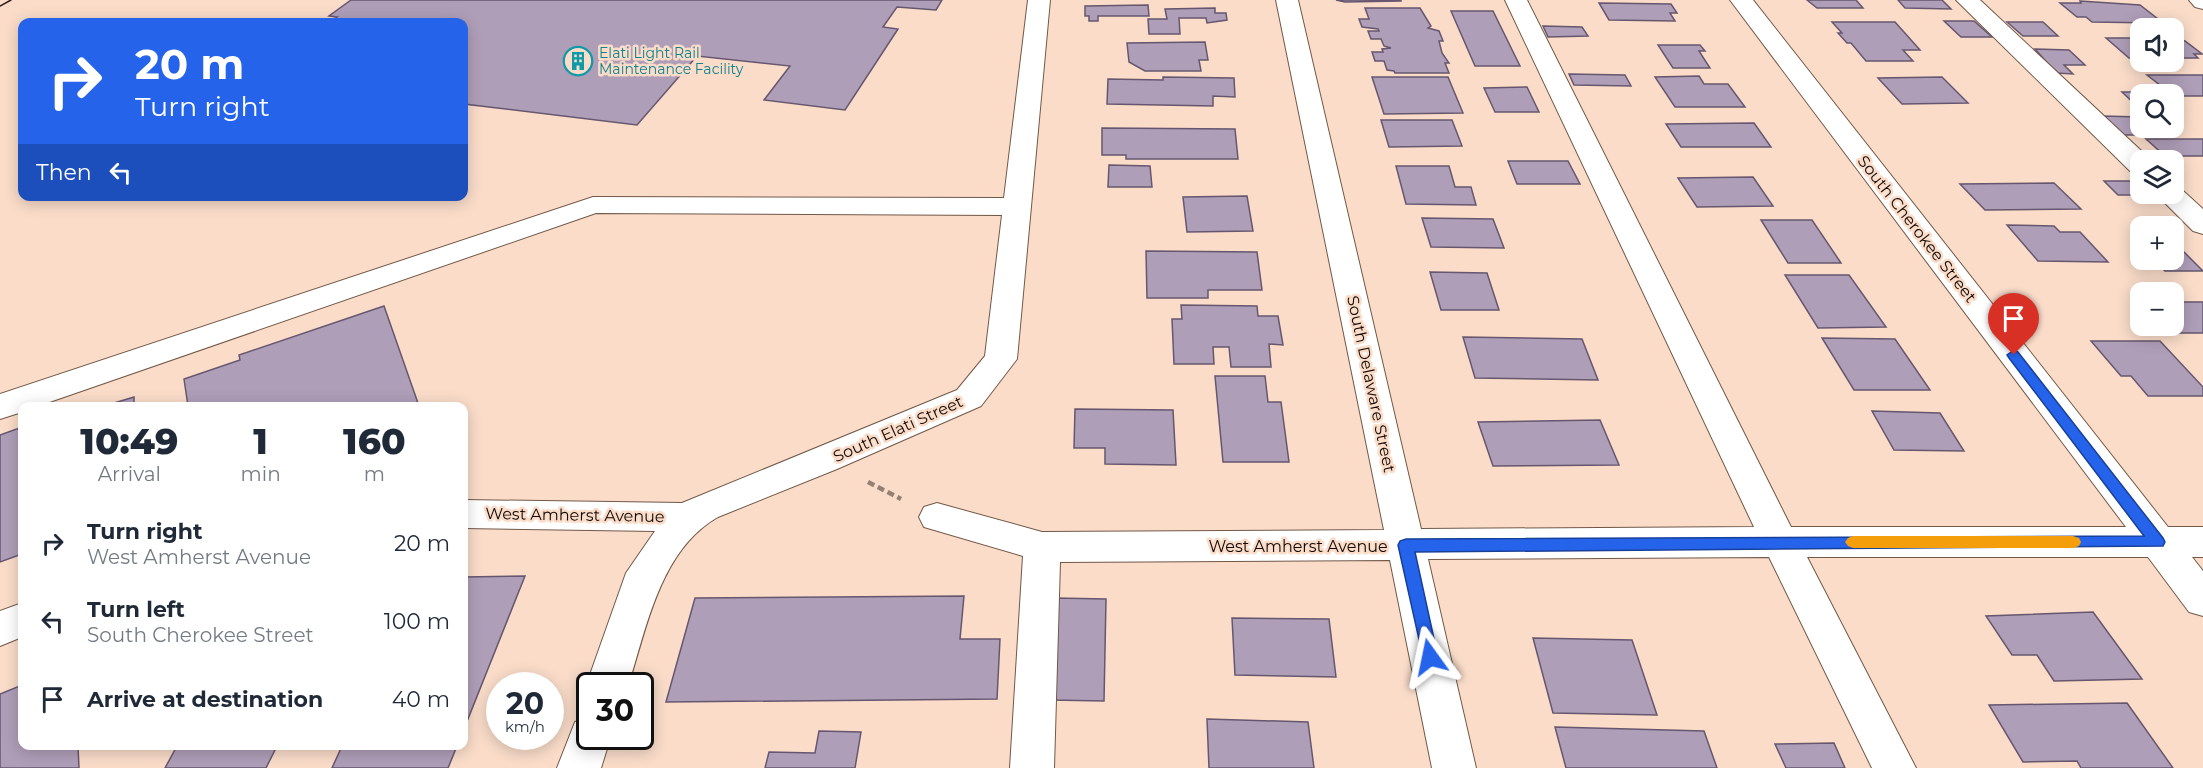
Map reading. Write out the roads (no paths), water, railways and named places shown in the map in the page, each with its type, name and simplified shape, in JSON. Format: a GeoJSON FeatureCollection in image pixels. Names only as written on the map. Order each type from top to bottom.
{"type":"FeatureCollection","features":[{"type":"Feature","properties":{"kind":"street","name":"South Elati Street"},"geometry":{"type":"LineString","coordinates":[[612,672],[645,573],[687,517],[705,507],[825,460],[969,398],[1001,359],[1039,0]]}},
{"type":"Feature","properties":{"kind":"street","name":"South Delaware Street"},"geometry":{"type":"LineString","coordinates":[[1287,0],[1454,768]]}},
{"type":"Feature","properties":{"kind":"street"},"geometry":{"type":"LineString","coordinates":[[1516,0],[1780,542],[1894,768]]}},
{"type":"Feature","properties":{"kind":"street","name":"South Cherokee Street"},"geometry":{"type":"LineString","coordinates":[[1741,0],[2203,600]]}},
{"type":"Feature","properties":{"kind":"street"},"geometry":{"type":"LineString","coordinates":[[1967,0],[2130,155]]}},
{"type":"Feature","properties":{"kind":"street"},"geometry":{"type":"LineString","coordinates":[[2181,204],[2203,225]]}},
{"type":"Feature","properties":{"kind":"street"},"geometry":{"type":"LineString","coordinates":[[0,407],[593,205],[1017,207]]}},
{"type":"Feature","properties":{"kind":"street","name":"West Amherst Avenue"},"geometry":{"type":"LineString","coordinates":[[468,514],[687,517]]}},
{"type":"Feature","properties":{"kind":"street","name":"West Amherst Avenue"},"geometry":{"type":"LineString","coordinates":[[937,516],[1042,547],[1780,542],[2203,542]]}},
{"type":"Feature","properties":{"kind":"street"},"geometry":{"type":"LineString","coordinates":[[1032,768],[1042,547]]}},
{"type":"Feature","properties":{"kind":"street"},"geometry":{"type":"LineString","coordinates":[[0,628],[18,621]]}},
{"type":"Feature","properties":{"kind":"street"},"geometry":{"type":"LineString","coordinates":[[579,768],[585,750]]}},
{"type":"Feature","properties":{"kind":"tram line"},"geometry":{"type":"LineString","coordinates":[[0,6],[11,0]]}},
{"type":"Feature","properties":{"kind":"place","name":"Elati Light Rail Maintenance Facility"},"geometry":{"type":"Point","coordinates":[578,61]}}]}
